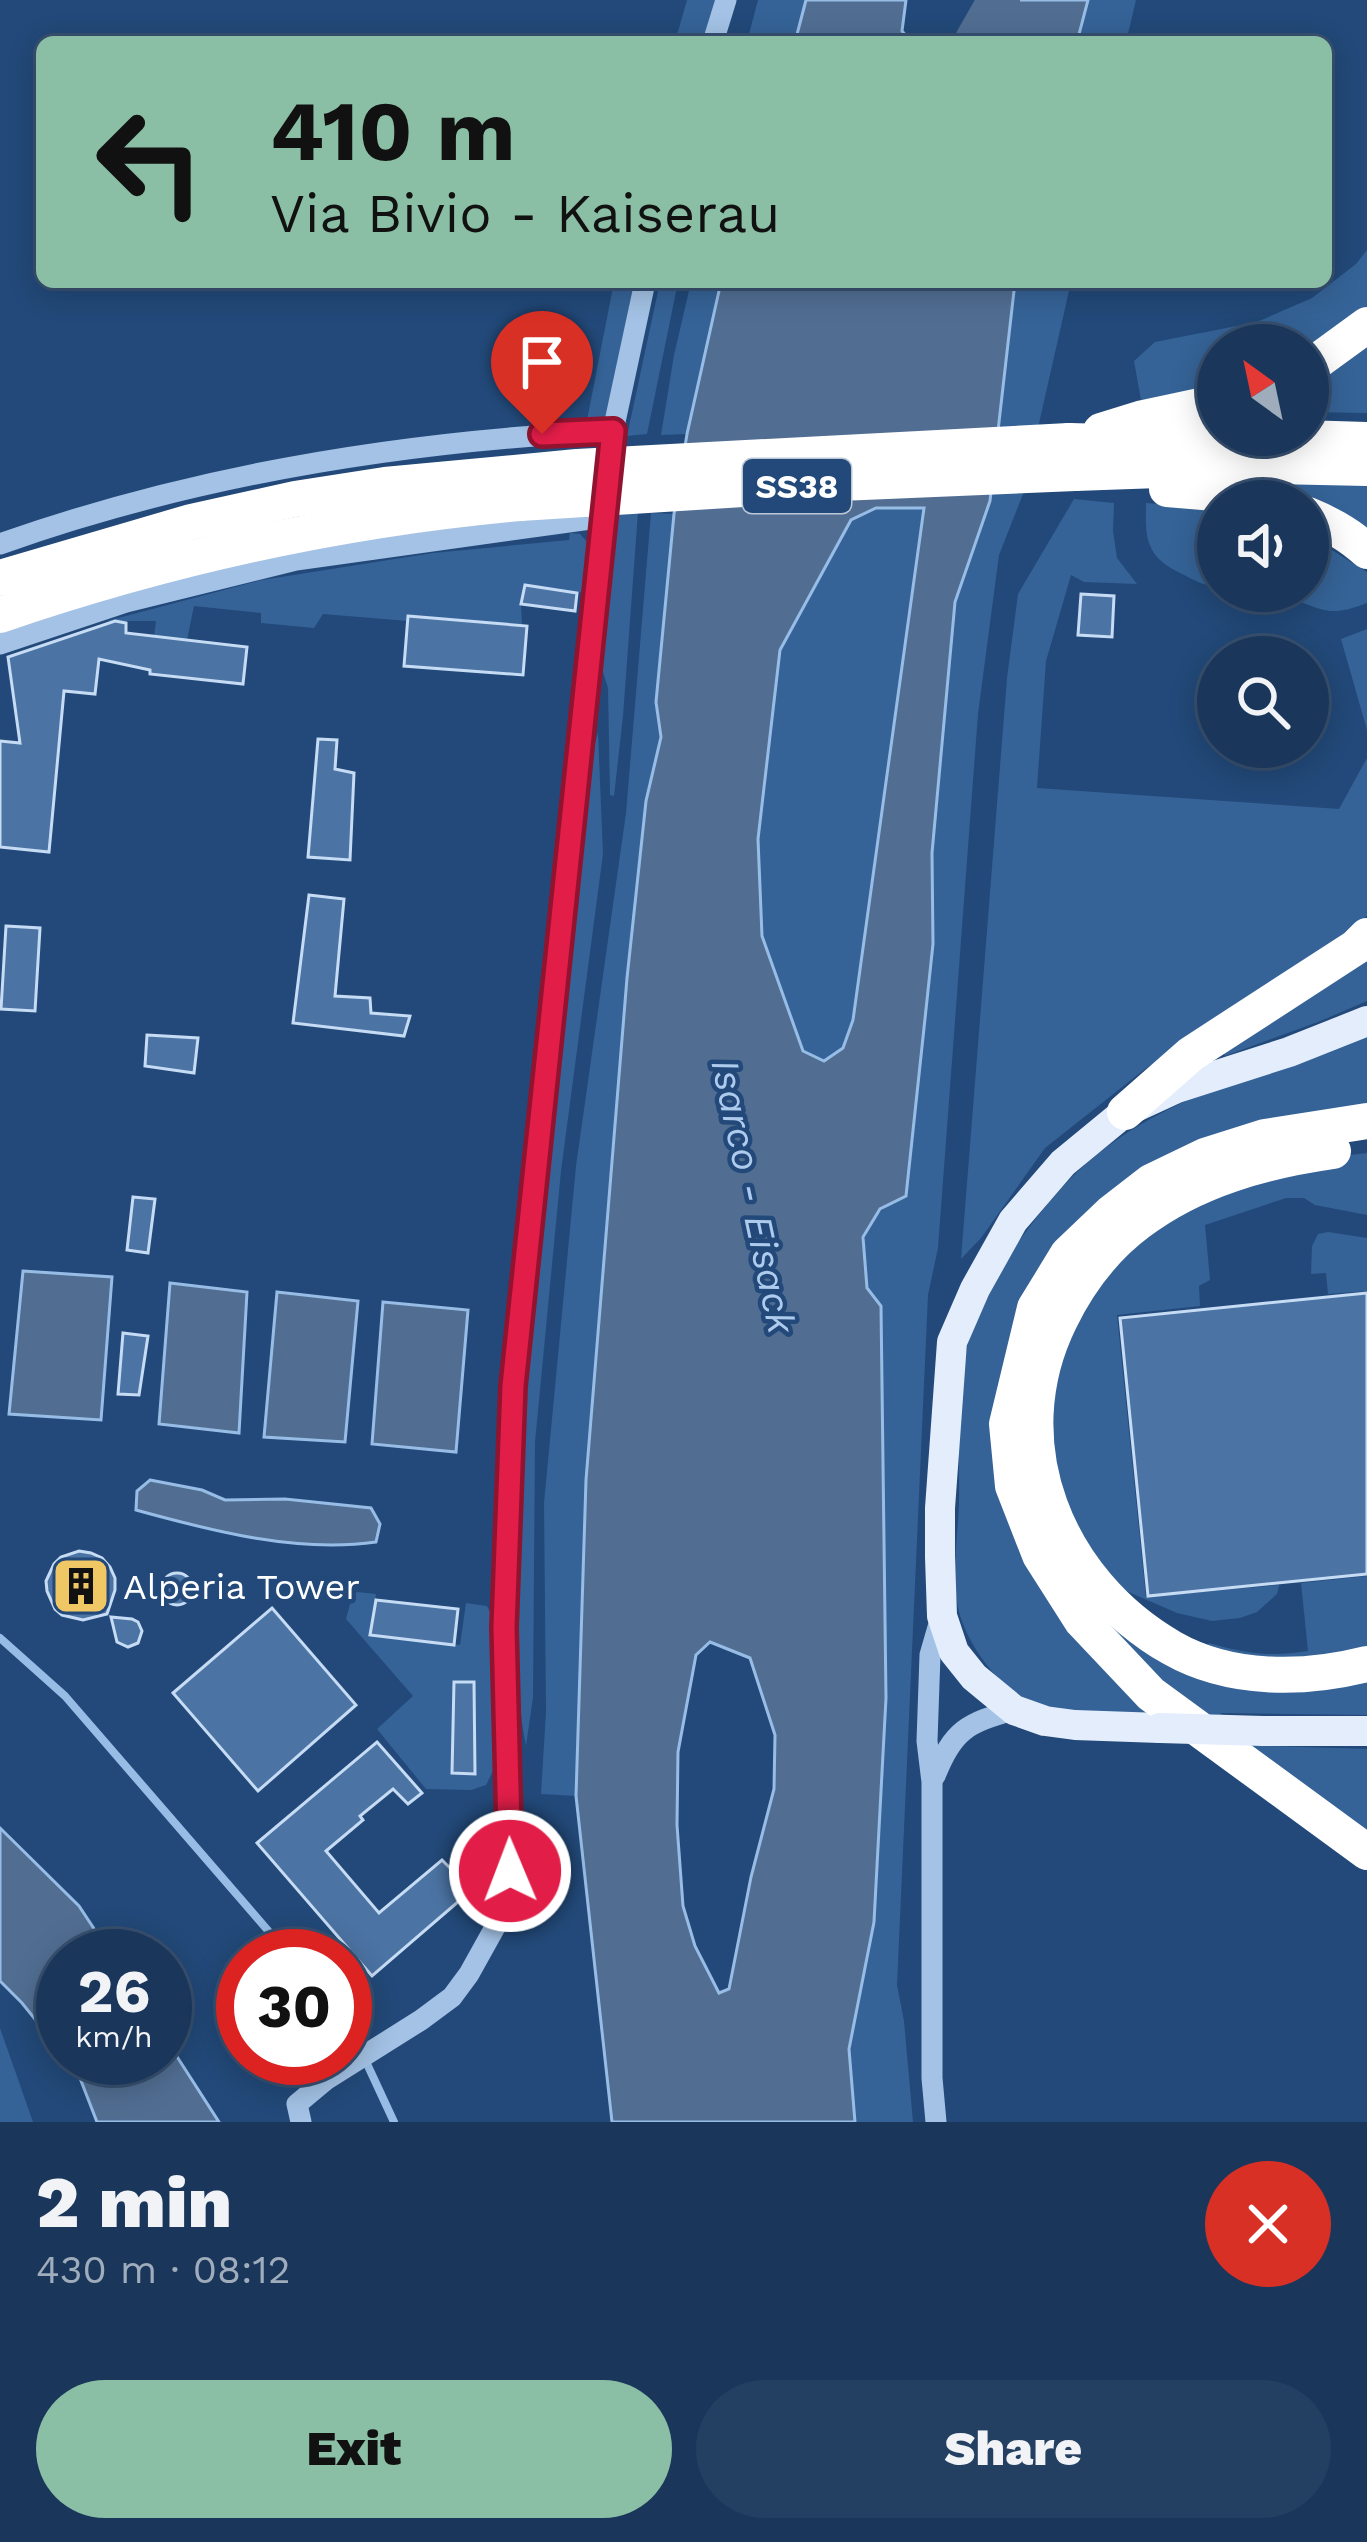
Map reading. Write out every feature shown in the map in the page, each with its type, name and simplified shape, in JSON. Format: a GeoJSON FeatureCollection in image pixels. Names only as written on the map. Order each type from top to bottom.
{"type":"FeatureCollection","features":[{"type":"Feature","properties":{"kind":"highway"},"geometry":{"type":"LineString","coordinates":[[1329,353],[1367,325]]}},
{"type":"Feature","properties":{"kind":"highway"},"geometry":{"type":"LineString","coordinates":[[1197,418],[1150,455],[1205,480]]}},
{"type":"Feature","properties":{"kind":"highway","name":"SS38"},"geometry":{"type":"LineString","coordinates":[[1150,455],[1270,437],[1367,440]]}},
{"type":"Feature","properties":{"kind":"highway","name":"SS38"},"geometry":{"type":"LineString","coordinates":[[0,578],[191,522],[296,499],[578,466],[1150,455],[1367,468]]}},
{"type":"Feature","properties":{"kind":"highway","name":"SS38"},"geometry":{"type":"LineString","coordinates":[[0,615],[195,557],[435,511],[839,483],[1072,457]]}},
{"type":"Feature","properties":{"kind":"highway"},"geometry":{"type":"LineString","coordinates":[[1329,524],[1367,551]]}},
{"type":"Feature","properties":{"kind":"highway"},"geometry":{"type":"LineString","coordinates":[[1126,1112],[1191,1054],[1367,936]]}},
{"type":"Feature","properties":{"kind":"highway"},"geometry":{"type":"LineString","coordinates":[[1367,1121],[1265,1137],[1205,1156],[1151,1182],[1111,1213],[1068,1254],[1035,1308],[1007,1424],[1013,1486],[1040,1555],[1082,1622],[1151,1694],[1367,1852]]}},
{"type":"Feature","properties":{"kind":"highway"},"geometry":{"type":"LineString","coordinates":[[1367,1145],[1241,1170],[1182,1194],[1102,1254],[1074,1291],[1042,1363],[1036,1444],[1053,1520],[1078,1560],[1133,1622],[1175,1650],[1260,1674],[1303,1676],[1367,1664]]}},
{"type":"Feature","properties":{"kind":"main road"},"geometry":{"type":"LineString","coordinates":[[1367,1021],[1177,1088],[1126,1112],[1064,1163],[1013,1221],[952,1342],[940,1508],[941,1616],[954,1652],[974,1677],[1014,1710],[1060,1723],[1367,1731]]}},
{"type":"Feature","properties":{"kind":"street"},"geometry":{"type":"LineString","coordinates":[[715,36],[726,0]]}},
{"type":"Feature","properties":{"kind":"street"},"geometry":{"type":"LineString","coordinates":[[299,2113],[327,2079],[452,1997],[494,1929],[510,1871],[504,1627],[513,1386],[613,431],[644,288]]}},
{"type":"Feature","properties":{"kind":"street"},"geometry":{"type":"LineString","coordinates":[[0,544],[174,493],[317,461],[506,436],[613,431]]}},
{"type":"Feature","properties":{"kind":"street"},"geometry":{"type":"LineString","coordinates":[[0,644],[126,602],[296,560],[604,517]]}},
{"type":"Feature","properties":{"kind":"street"},"geometry":{"type":"LineString","coordinates":[[935,2122],[932,1782],[927,1741],[930,1655],[941,1616]]}},
{"type":"Feature","properties":{"kind":"street"},"geometry":{"type":"LineString","coordinates":[[932,1782],[946,1748],[962,1730],[1014,1710]]}},
{"type":"Feature","properties":{"kind":"shaded area"},"geometry":{"type":"Polygon","coordinates":[[[687,0],[717,0],[707,36],[677,36],[687,0]]]}},
{"type":"Feature","properties":{"kind":"shaded area"},"geometry":{"type":"Polygon","coordinates":[[[758,0],[806,0],[797,36],[749,36],[758,0]]]}},
{"type":"Feature","properties":{"kind":"shaded area"},"geometry":{"type":"Polygon","coordinates":[[[1088,0],[1136,0],[1127,36],[1079,36],[1088,0]]]}},
{"type":"Feature","properties":{"kind":"shaded area"},"geometry":{"type":"Polygon","coordinates":[[[1367,250],[1367,310],[1329,339],[1329,324],[1247,324],[1312,298],[1332,288],[1332,283],[1367,250]]]}},
{"type":"Feature","properties":{"kind":"shaded area"},"geometry":{"type":"Polygon","coordinates":[[[613,288],[633,288],[606,423],[572,424],[587,420],[613,288]]]}},
{"type":"Feature","properties":{"kind":"shaded area"},"geometry":{"type":"Polygon","coordinates":[[[659,288],[677,288],[647,434],[627,436],[659,288]]]}},
{"type":"Feature","properties":{"kind":"shaded area"},"geometry":{"type":"Polygon","coordinates":[[[690,288],[720,288],[687,434],[661,435],[690,288]]]}},
{"type":"Feature","properties":{"kind":"shaded area"},"geometry":{"type":"Polygon","coordinates":[[[1014,288],[1070,288],[1023,494],[999,555],[978,714],[938,1248],[928,1295],[897,1985],[913,2122],[855,2122],[849,2049],[874,1921],[864,1243],[878,1213],[906,1195],[933,944],[932,853],[955,602],[990,501],[1014,288]]]}},
{"type":"Feature","properties":{"kind":"shaded area"},"geometry":{"type":"Polygon","coordinates":[[[1197,334],[1197,389],[1141,400],[1134,361],[1155,342],[1197,334]]]}},
{"type":"Feature","properties":{"kind":"shaded area"},"geometry":{"type":"Polygon","coordinates":[[[1367,338],[1367,413],[1329,412],[1329,363],[1367,338]]]}},
{"type":"Feature","properties":{"kind":"shaded area"},"geometry":{"type":"Polygon","coordinates":[[[1329,482],[1367,483],[1367,539],[1329,516],[1329,482]]]}},
{"type":"Feature","properties":{"kind":"shaded area"},"geometry":{"type":"Polygon","coordinates":[[[1074,499],[1114,503],[1117,558],[1137,584],[1084,582],[1071,575],[1046,661],[1037,788],[1339,809],[1367,758],[1367,916],[1145,1069],[1045,1148],[961,1259],[1007,678],[1018,594],[1074,499]]]}},
{"type":"Feature","properties":{"kind":"shaded area"},"geometry":{"type":"Polygon","coordinates":[[[1146,503],[1197,507],[1197,581],[1161,561],[1147,537],[1146,503]]]}},
{"type":"Feature","properties":{"kind":"shaded area"},"geometry":{"type":"Polygon","coordinates":[[[876,508],[925,508],[853,1020],[843,1048],[824,1061],[803,1051],[762,936],[758,839],[780,651],[851,520],[876,508]]]}},
{"type":"Feature","properties":{"kind":"shaded area"},"geometry":{"type":"Polygon","coordinates":[[[616,512],[638,512],[614,796],[610,795],[608,688],[602,669],[616,512]]]}},
{"type":"Feature","properties":{"kind":"shaded area"},"geometry":{"type":"Polygon","coordinates":[[[651,513],[674,514],[656,702],[661,737],[646,805],[627,978],[586,1480],[576,1796],[541,1794],[546,1712],[544,1503],[576,1166],[626,813],[651,513]]]}},
{"type":"Feature","properties":{"kind":"shaded area"},"geometry":{"type":"Polygon","coordinates":[[[570,533],[580,534],[590,545],[585,593],[525,585],[522,625],[323,614],[314,628],[261,623],[261,613],[194,606],[187,640],[154,637],[156,621],[107,621],[262,580],[433,553],[569,540],[570,533]]]}},
{"type":"Feature","properties":{"kind":"shaded area"},"geometry":{"type":"Polygon","coordinates":[[[1329,548],[1367,572],[1367,603],[1329,610],[1329,548]]]}},
{"type":"Feature","properties":{"kind":"shaded area"},"geometry":{"type":"Polygon","coordinates":[[[1367,629],[1367,730],[1341,639],[1367,629]]]}},
{"type":"Feature","properties":{"kind":"shaded area"},"geometry":{"type":"Polygon","coordinates":[[[598,733],[603,854],[561,1171],[535,1442],[533,1697],[526,1746],[517,1627],[524,1395],[557,1056],[598,733]]]}},
{"type":"Feature","properties":{"kind":"shaded area"},"geometry":{"type":"Polygon","coordinates":[[[1367,945],[1367,1001],[1225,1056],[1221,1048],[1367,945]]]}},
{"type":"Feature","properties":{"kind":"shaded area"},"geometry":{"type":"Polygon","coordinates":[[[1367,1024],[1367,1108],[1119,1191],[1010,1506],[1166,1714],[1075,1713],[1023,1698],[1002,1682],[975,1648],[959,1612],[955,1585],[961,1379],[969,1339],[986,1296],[1040,1214],[1070,1179],[1109,1146],[1195,1097],[1367,1024]]]}},
{"type":"Feature","properties":{"kind":"shaded area"},"geometry":{"type":"Polygon","coordinates":[[[1367,1153],[1367,1215],[1315,1205],[1304,1198],[1286,1198],[1205,1225],[1210,1280],[1199,1286],[1200,1306],[1117,1315],[1146,1597],[1279,1585],[1277,1594],[1257,1612],[1212,1621],[1177,1613],[1110,1584],[1065,1523],[1041,1421],[1058,1340],[1144,1229],[1308,1160],[1367,1153]]]}},
{"type":"Feature","properties":{"kind":"shaded area"},"geometry":{"type":"Polygon","coordinates":[[[1318,1234],[1367,1238],[1367,1291],[1328,1294],[1326,1273],[1311,1274],[1312,1246],[1318,1234]]]}},
{"type":"Feature","properties":{"kind":"shaded area"},"geometry":{"type":"Polygon","coordinates":[[[1025,1465],[1171,1659],[1367,1672],[1367,1715],[1220,1713],[1266,1746],[1367,1749],[1367,1835],[1190,1711],[1099,1622],[1025,1465]]]}},
{"type":"Feature","properties":{"kind":"shaded area"},"geometry":{"type":"Polygon","coordinates":[[[1367,1576],[1367,1650],[1304,1665],[1205,1650],[1209,1643],[1258,1653],[1308,1651],[1301,1583],[1367,1576]]]}},
{"type":"Feature","properties":{"kind":"shaded area"},"geometry":{"type":"Polygon","coordinates":[[[357,1592],[376,1594],[371,1635],[460,1645],[466,1603],[487,1606],[492,1616],[493,1771],[486,1785],[471,1790],[426,1789],[377,1729],[413,1696],[346,1619],[357,1592]]]}},
{"type":"Feature","properties":{"kind":"shaded area"},"geometry":{"type":"Polygon","coordinates":[[[0,2028],[33,2122],[0,2122],[0,2028]]]}},
{"type":"Feature","properties":{"kind":"water"},"geometry":{"type":"Polygon","coordinates":[[[806,0],[906,0],[902,31],[906,36],[797,36],[806,0]]]}},
{"type":"Feature","properties":{"kind":"water"},"geometry":{"type":"Polygon","coordinates":[[[1015,0],[1088,0],[1079,36],[1000,36],[1015,0]]]}},
{"type":"Feature","properties":{"kind":"water"},"geometry":{"type":"Polygon","coordinates":[[[720,288],[1014,288],[990,501],[955,602],[932,853],[933,944],[906,1196],[880,1209],[863,1237],[867,1288],[881,1306],[886,1698],[874,1922],[849,2049],[855,2122],[612,2122],[576,1796],[586,1480],[627,978],[646,801],[661,737],[656,702],[674,514],[720,288]],[[876,508],[851,520],[780,650],[758,839],[762,936],[803,1051],[824,1061],[843,1048],[853,1020],[924,508],[876,508]],[[710,1642],[696,1655],[678,1752],[683,1906],[695,1946],[719,1993],[729,1989],[774,1789],[775,1735],[750,1658],[710,1642]]]}},
{"type":"Feature","properties":{"kind":"water"},"geometry":{"type":"Polygon","coordinates":[[[23,1271],[112,1277],[101,1420],[9,1414],[23,1271]]]}},
{"type":"Feature","properties":{"kind":"water"},"geometry":{"type":"Polygon","coordinates":[[[170,1283],[247,1292],[239,1433],[159,1424],[170,1283]]]}},
{"type":"Feature","properties":{"kind":"water"},"geometry":{"type":"Polygon","coordinates":[[[277,1292],[358,1301],[345,1442],[264,1437],[277,1292]]]}},
{"type":"Feature","properties":{"kind":"water"},"geometry":{"type":"Polygon","coordinates":[[[383,1302],[468,1310],[456,1452],[372,1444],[383,1302]]]}},
{"type":"Feature","properties":{"kind":"water"},"geometry":{"type":"Polygon","coordinates":[[[150,1480],[202,1490],[225,1500],[285,1499],[371,1508],[380,1524],[376,1542],[285,1542],[136,1510],[137,1491],[150,1480]]]}},
{"type":"Feature","properties":{"kind":"water"},"geometry":{"type":"Polygon","coordinates":[[[0,1828],[79,1906],[94,1929],[36,1929],[36,2020],[0,1981],[0,1828]]]}},
{"type":"Feature","properties":{"kind":"water"},"geometry":{"type":"Polygon","coordinates":[[[192,2080],[219,2122],[97,2122],[83,2085],[192,2085],[192,2080]]]}},
{"type":"Feature","properties":{"kind":"building"},"geometry":{"type":"Polygon","coordinates":[[[525,585],[577,593],[575,611],[521,604],[525,585]]]}},
{"type":"Feature","properties":{"kind":"building"},"geometry":{"type":"Polygon","coordinates":[[[1081,594],[1114,596],[1112,637],[1078,635],[1081,594]]]}},
{"type":"Feature","properties":{"kind":"building"},"geometry":{"type":"Polygon","coordinates":[[[408,616],[527,626],[523,675],[404,666],[408,616]]]}},
{"type":"Feature","properties":{"kind":"building"},"geometry":{"type":"Polygon","coordinates":[[[115,621],[126,623],[126,633],[247,647],[243,684],[150,674],[150,670],[99,659],[95,694],[64,691],[49,852],[0,847],[0,741],[20,743],[8,657],[115,621]]]}},
{"type":"Feature","properties":{"kind":"building"},"geometry":{"type":"Polygon","coordinates":[[[318,739],[337,740],[335,769],[354,773],[350,860],[308,857],[318,739]]]}},
{"type":"Feature","properties":{"kind":"building"},"geometry":{"type":"Polygon","coordinates":[[[309,895],[344,899],[335,996],[370,998],[371,1013],[410,1016],[404,1036],[293,1023],[309,895]]]}},
{"type":"Feature","properties":{"kind":"building"},"geometry":{"type":"Polygon","coordinates":[[[6,926],[40,928],[35,1011],[1,1009],[6,926]]]}},
{"type":"Feature","properties":{"kind":"building"},"geometry":{"type":"Polygon","coordinates":[[[147,1035],[198,1038],[194,1073],[145,1066],[147,1035]]]}},
{"type":"Feature","properties":{"kind":"building"},"geometry":{"type":"Polygon","coordinates":[[[133,1197],[155,1199],[148,1253],[127,1250],[133,1197]]]}},
{"type":"Feature","properties":{"kind":"building"},"geometry":{"type":"Polygon","coordinates":[[[1367,1293],[1367,1574],[1148,1596],[1120,1318],[1367,1293]]]}},
{"type":"Feature","properties":{"kind":"building"},"geometry":{"type":"Polygon","coordinates":[[[123,1333],[148,1336],[139,1395],[118,1394],[123,1333]]]}},
{"type":"Feature","properties":{"kind":"building","name":"Alperia Tower"},"geometry":{"type":"Polygon","coordinates":[[[79,1551],[102,1558],[115,1578],[107,1614],[83,1620],[55,1609],[46,1581],[61,1557],[79,1551]]]}},
{"type":"Feature","properties":{"kind":"building"},"geometry":{"type":"Polygon","coordinates":[[[177,1573],[188,1578],[193,1589],[188,1600],[177,1605],[166,1600],[161,1589],[166,1578],[177,1573]]]}},
{"type":"Feature","properties":{"kind":"building"},"geometry":{"type":"Polygon","coordinates":[[[376,1600],[458,1609],[454,1645],[370,1635],[376,1600]]]}},
{"type":"Feature","properties":{"kind":"building"},"geometry":{"type":"Polygon","coordinates":[[[272,1608],[356,1705],[258,1791],[173,1693],[272,1608]]]}},
{"type":"Feature","properties":{"kind":"building"},"geometry":{"type":"Polygon","coordinates":[[[111,1617],[138,1622],[142,1631],[138,1643],[128,1647],[117,1642],[111,1617]]]}},
{"type":"Feature","properties":{"kind":"building"},"geometry":{"type":"Polygon","coordinates":[[[454,1682],[474,1682],[475,1774],[452,1773],[454,1682]]]}},
{"type":"Feature","properties":{"kind":"building"},"geometry":{"type":"Polygon","coordinates":[[[377,1742],[422,1793],[408,1804],[393,1789],[326,1851],[379,1913],[442,1860],[451,1869],[475,1848],[495,1870],[372,1976],[372,1929],[331,1929],[257,1843],[377,1742]]]}},
{"type":"Feature","properties":{"kind":"waterway","name":"Isarco - Eisack"},"geometry":{"type":"LineString","coordinates":[[978,36],[999,0]]}},
{"type":"Feature","properties":{"kind":"waterway"},"geometry":{"type":"LineString","coordinates":[[0,1638],[65,1696],[267,1929]]}},
{"type":"Feature","properties":{"kind":"waterway"},"geometry":{"type":"LineString","coordinates":[[372,2075],[394,2122]]}},
{"type":"Feature","properties":{"kind":"place","name":"Alperia Tower"},"geometry":{"type":"Point","coordinates":[81,1586]}},
{"type":"Feature","properties":{"kind":"route"},"geometry":{"type":"LineString","coordinates":[[510,1871],[504,1627],[513,1386],[613,431],[542,434]]}}]}
